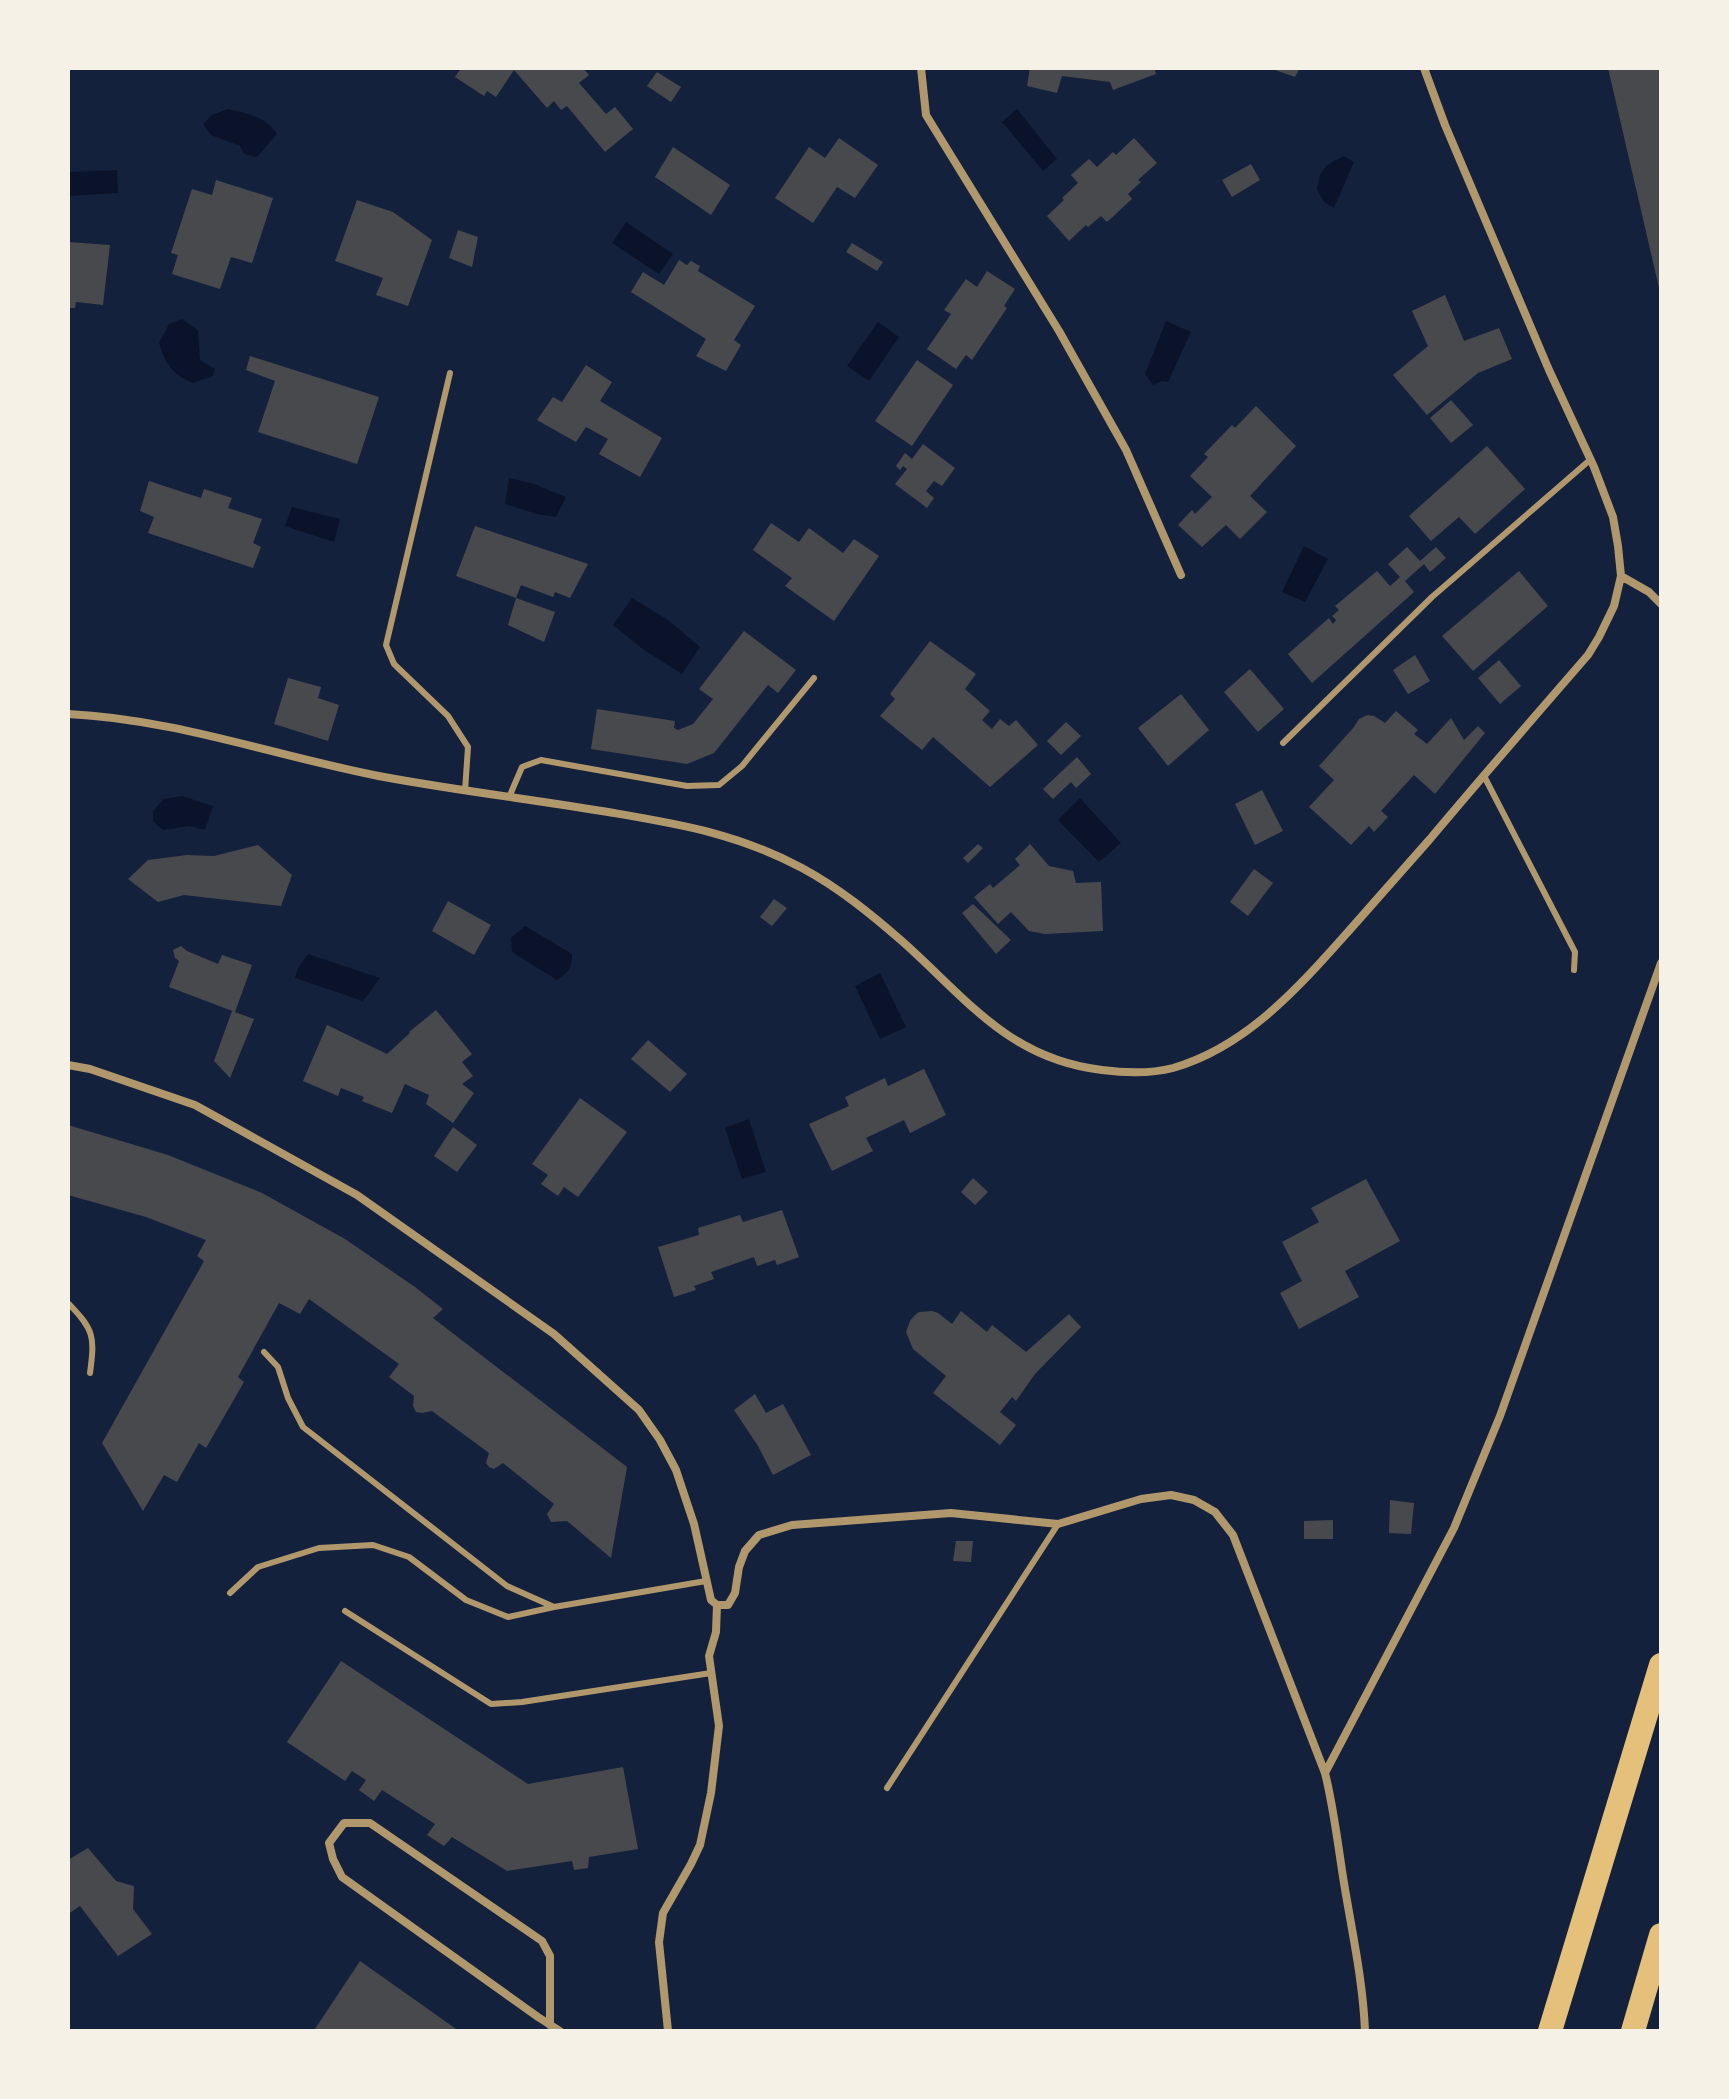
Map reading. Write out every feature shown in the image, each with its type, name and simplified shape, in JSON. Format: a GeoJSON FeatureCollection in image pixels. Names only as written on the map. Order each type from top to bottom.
{"type":"FeatureCollection","features":[{"type":"Feature","properties":{"kind":"highway"},"geometry":{"type":"LineString","coordinates":[[1550,2031],[1661,1665]]}},
{"type":"Feature","properties":{"kind":"highway"},"geometry":{"type":"LineString","coordinates":[[1633,2031],[1661,1935]]}},
{"type":"Feature","properties":{"kind":"street"},"geometry":{"type":"LineString","coordinates":[[921,68],[926,115],[1059,331],[1126,450],[1181,575]]}},
{"type":"Feature","properties":{"kind":"street"},"geometry":{"type":"LineString","coordinates":[[68,714],[180,729],[380,776],[706,829],[758,846],[804,869],[849,897],[903,942],[990,1024],[1051,1058],[1087,1068],[1126,1073],[1169,1069],[1208,1055],[1242,1036],[1311,973],[1484,776],[1588,655],[1614,606],[1621,576],[1613,517],[1591,459],[1549,370],[1424,68]]}},
{"type":"Feature","properties":{"kind":"street"},"geometry":{"type":"LineString","coordinates":[[1621,576],[1649,592],[1661,604]]}},
{"type":"Feature","properties":{"kind":"street"},"geometry":{"type":"LineString","coordinates":[[1325,1773],[1460,1514],[1500,1416],[1661,963]]}},
{"type":"Feature","properties":{"kind":"street"},"geometry":{"type":"LineString","coordinates":[[68,1065],[90,1069],[195,1105],[357,1195],[554,1334],[639,1410],[660,1440],[676,1470],[694,1524],[711,1600],[717,1605],[728,1605],[735,1593],[745,1551],[759,1535],[792,1525],[951,1513],[1058,1524],[1141,1499],[1171,1495],[1194,1500],[1215,1512],[1233,1535],[1325,1773],[1358,1965],[1365,2031]]}},
{"type":"Feature","properties":{"kind":"street"},"geometry":{"type":"LineString","coordinates":[[668,2031],[659,1942],[663,1913],[700,1845],[711,1793],[719,1726],[709,1656],[716,1632],[717,1605]]}},
{"type":"Feature","properties":{"kind":"street"},"geometry":{"type":"LineString","coordinates":[[550,2025],[550,1956],[542,1941],[370,1823],[344,1823],[329,1843],[342,1877],[550,2025],[560,2031]]}},
{"type":"Feature","properties":{"kind":"lane"},"geometry":{"type":"LineString","coordinates":[[450,373],[386,645],[394,664],[448,716],[468,747],[465,791]]}},
{"type":"Feature","properties":{"kind":"lane"},"geometry":{"type":"LineString","coordinates":[[1283,743],[1432,597],[1591,459]]}},
{"type":"Feature","properties":{"kind":"lane"},"geometry":{"type":"LineString","coordinates":[[510,795],[522,767],[541,760],[687,786],[719,785],[742,766],[814,678]]}},
{"type":"Feature","properties":{"kind":"lane"},"geometry":{"type":"LineString","coordinates":[[1484,776],[1575,952],[1574,970]]}},
{"type":"Feature","properties":{"kind":"lane"},"geometry":{"type":"LineString","coordinates":[[68,1303],[86,1322],[94,1346],[90,1373]]}},
{"type":"Feature","properties":{"kind":"lane"},"geometry":{"type":"LineString","coordinates":[[264,1352],[278,1367],[288,1398],[303,1427],[507,1586],[554,1607]]}},
{"type":"Feature","properties":{"kind":"lane"},"geometry":{"type":"LineString","coordinates":[[887,1788],[1058,1524]]}},
{"type":"Feature","properties":{"kind":"lane"},"geometry":{"type":"LineString","coordinates":[[230,1593],[258,1567],[319,1548],[373,1545],[409,1557],[466,1600],[508,1617],[706,1581]]}},
{"type":"Feature","properties":{"kind":"lane"},"geometry":{"type":"LineString","coordinates":[[345,1611],[491,1704],[711,1673]]}},
{"type":"Feature","properties":{"kind":"water"},"geometry":{"type":"Polygon","coordinates":[[[228,109],[262,120],[277,134],[257,157],[244,154],[240,146],[211,135],[203,124],[212,115],[228,109]]]}},
{"type":"Feature","properties":{"kind":"water"},"geometry":{"type":"Polygon","coordinates":[[[1017,109],[1057,159],[1043,171],[1002,122],[1017,109]]]}},
{"type":"Feature","properties":{"kind":"water"},"geometry":{"type":"Polygon","coordinates":[[[1344,156],[1354,162],[1334,208],[1324,202],[1317,189],[1318,182],[1325,168],[1344,156]]]}},
{"type":"Feature","properties":{"kind":"water"},"geometry":{"type":"Polygon","coordinates":[[[117,170],[118,193],[68,196],[68,172],[117,170]]]}},
{"type":"Feature","properties":{"kind":"water"},"geometry":{"type":"Polygon","coordinates":[[[626,222],[673,254],[659,274],[612,243],[626,222]]]}},
{"type":"Feature","properties":{"kind":"water"},"geometry":{"type":"Polygon","coordinates":[[[182,319],[198,330],[200,360],[215,369],[213,376],[193,383],[170,368],[159,343],[169,324],[182,319]]]}},
{"type":"Feature","properties":{"kind":"water"},"geometry":{"type":"Polygon","coordinates":[[[1166,321],[1191,332],[1168,382],[1153,385],[1145,374],[1166,321]]]}},
{"type":"Feature","properties":{"kind":"water"},"geometry":{"type":"Polygon","coordinates":[[[878,322],[899,337],[869,381],[847,366],[878,322]]]}},
{"type":"Feature","properties":{"kind":"water"},"geometry":{"type":"Polygon","coordinates":[[[509,478],[566,497],[556,517],[505,504],[509,478]]]}},
{"type":"Feature","properties":{"kind":"water"},"geometry":{"type":"Polygon","coordinates":[[[292,507],[340,519],[334,542],[285,526],[292,507]]]}},
{"type":"Feature","properties":{"kind":"water"},"geometry":{"type":"Polygon","coordinates":[[[1304,546],[1328,559],[1305,602],[1282,592],[1304,546]]]}},
{"type":"Feature","properties":{"kind":"water"},"geometry":{"type":"Polygon","coordinates":[[[632,598],[668,620],[700,647],[682,674],[644,650],[613,625],[632,598]]]}},
{"type":"Feature","properties":{"kind":"water"},"geometry":{"type":"Polygon","coordinates":[[[182,796],[213,806],[205,830],[189,826],[163,830],[153,821],[153,811],[164,799],[182,796]]]}},
{"type":"Feature","properties":{"kind":"water"},"geometry":{"type":"Polygon","coordinates":[[[1080,798],[1121,843],[1099,862],[1058,820],[1080,798]]]}},
{"type":"Feature","properties":{"kind":"water"},"geometry":{"type":"Polygon","coordinates":[[[525,926],[572,954],[569,969],[557,980],[512,952],[511,938],[525,926]]]}},
{"type":"Feature","properties":{"kind":"water"},"geometry":{"type":"Polygon","coordinates":[[[308,954],[380,978],[363,1001],[295,978],[308,954]]]}},
{"type":"Feature","properties":{"kind":"water"},"geometry":{"type":"Polygon","coordinates":[[[880,973],[906,1027],[880,1039],[855,986],[880,973]]]}},
{"type":"Feature","properties":{"kind":"water"},"geometry":{"type":"Polygon","coordinates":[[[749,1119],[766,1172],[742,1179],[725,1128],[749,1119]]]}},
{"type":"Feature","properties":{"kind":"building"},"geometry":{"type":"Polygon","coordinates":[[[461,68],[583,68],[589,75],[579,83],[606,114],[615,107],[633,129],[605,152],[567,106],[561,110],[554,101],[547,108],[514,70],[496,97],[487,91],[484,96],[455,77],[461,68]]]}},
{"type":"Feature","properties":{"kind":"building"},"geometry":{"type":"Polygon","coordinates":[[[1030,68],[1154,68],[1156,74],[1113,90],[1110,82],[1062,76],[1057,93],[1027,86],[1030,68]]]}},
{"type":"Feature","properties":{"kind":"building"},"geometry":{"type":"Polygon","coordinates":[[[1269,68],[1300,68],[1295,77],[1269,68]]]}},
{"type":"Feature","properties":{"kind":"building"},"geometry":{"type":"Polygon","coordinates":[[[1608,68],[1661,68],[1660,292],[1608,68]]]}},
{"type":"Feature","properties":{"kind":"building"},"geometry":{"type":"Polygon","coordinates":[[[657,72],[681,87],[671,102],[647,86],[657,72]]]}},
{"type":"Feature","properties":{"kind":"building"},"geometry":{"type":"Polygon","coordinates":[[[839,138],[878,165],[855,198],[837,187],[813,223],[775,198],[809,147],[825,158],[839,138]]]}},
{"type":"Feature","properties":{"kind":"building"},"geometry":{"type":"Polygon","coordinates":[[[1134,138],[1157,163],[1128,194],[1132,199],[1107,222],[1101,216],[1069,241],[1047,216],[1078,183],[1071,175],[1089,159],[1097,167],[1134,138]]]}},
{"type":"Feature","properties":{"kind":"building"},"geometry":{"type":"Polygon","coordinates":[[[673,147],[730,185],[711,215],[655,177],[673,147]]]}},
{"type":"Feature","properties":{"kind":"building"},"geometry":{"type":"Polygon","coordinates":[[[1251,164],[1260,180],[1232,197],[1222,180],[1251,164]]]}},
{"type":"Feature","properties":{"kind":"building"},"geometry":{"type":"Polygon","coordinates":[[[216,180],[273,198],[252,263],[231,257],[220,289],[172,274],[178,255],[171,253],[192,189],[212,195],[216,180]]]}},
{"type":"Feature","properties":{"kind":"building"},"geometry":{"type":"Polygon","coordinates":[[[357,200],[393,212],[432,240],[408,306],[376,295],[383,278],[335,261],[357,200]]]}},
{"type":"Feature","properties":{"kind":"building"},"geometry":{"type":"Polygon","coordinates":[[[458,230],[478,237],[472,267],[449,258],[458,230]]]}},
{"type":"Feature","properties":{"kind":"building"},"geometry":{"type":"Polygon","coordinates":[[[68,242],[110,245],[103,305],[76,302],[75,308],[68,308],[68,242]]]}},
{"type":"Feature","properties":{"kind":"building"},"geometry":{"type":"Polygon","coordinates":[[[852,243],[883,262],[877,271],[846,252],[852,243]]]}},
{"type":"Feature","properties":{"kind":"building"},"geometry":{"type":"Polygon","coordinates":[[[679,260],[687,265],[691,261],[700,266],[698,271],[755,306],[734,340],[741,345],[726,371],[696,356],[706,339],[631,292],[643,272],[664,285],[679,260]]]}},
{"type":"Feature","properties":{"kind":"building"},"geometry":{"type":"Polygon","coordinates":[[[987,271],[1015,289],[1004,306],[1007,308],[972,360],[966,355],[956,369],[927,349],[951,314],[944,310],[966,279],[977,287],[987,271]]]}},
{"type":"Feature","properties":{"kind":"building"},"geometry":{"type":"Polygon","coordinates":[[[1445,295],[1464,341],[1499,328],[1512,359],[1478,373],[1427,415],[1393,375],[1428,346],[1412,311],[1445,295]]]}},
{"type":"Feature","properties":{"kind":"building"},"geometry":{"type":"Polygon","coordinates":[[[250,356],[379,397],[357,464],[258,432],[275,381],[246,370],[250,356]]]}},
{"type":"Feature","properties":{"kind":"building"},"geometry":{"type":"Polygon","coordinates":[[[917,360],[953,385],[912,446],[875,421],[917,360]]]}},
{"type":"Feature","properties":{"kind":"building"},"geometry":{"type":"Polygon","coordinates":[[[586,365],[612,382],[600,401],[662,438],[640,477],[599,454],[608,439],[586,427],[576,442],[537,420],[553,397],[562,402],[586,365]]]}},
{"type":"Feature","properties":{"kind":"building"},"geometry":{"type":"Polygon","coordinates":[[[1451,400],[1473,425],[1451,443],[1430,418],[1451,400]]]}},
{"type":"Feature","properties":{"kind":"building"},"geometry":{"type":"Polygon","coordinates":[[[1256,406],[1296,446],[1250,496],[1267,512],[1240,539],[1226,525],[1202,547],[1178,525],[1192,510],[1195,514],[1212,497],[1190,476],[1208,457],[1204,454],[1256,406]]]}},
{"type":"Feature","properties":{"kind":"building"},"geometry":{"type":"Polygon","coordinates":[[[923,444],[955,468],[942,486],[934,481],[926,491],[934,498],[927,508],[895,484],[907,469],[903,466],[900,470],[896,466],[905,453],[912,459],[923,444]]]}},
{"type":"Feature","properties":{"kind":"building"},"geometry":{"type":"Polygon","coordinates":[[[1487,446],[1525,489],[1475,534],[1459,517],[1431,541],[1409,516],[1487,446]]]}},
{"type":"Feature","properties":{"kind":"building"},"geometry":{"type":"Polygon","coordinates":[[[149,481],[201,498],[204,489],[232,498],[228,508],[262,519],[253,543],[261,547],[253,568],[148,533],[154,517],[140,511],[149,481]]]}},
{"type":"Feature","properties":{"kind":"building"},"geometry":{"type":"Polygon","coordinates":[[[771,523],[799,542],[809,528],[843,553],[854,539],[879,556],[834,621],[785,586],[792,578],[753,550],[771,523]]]}},
{"type":"Feature","properties":{"kind":"building"},"geometry":{"type":"Polygon","coordinates":[[[475,526],[588,564],[570,598],[555,592],[553,597],[521,585],[516,598],[456,576],[475,526]]]}},
{"type":"Feature","properties":{"kind":"building"},"geometry":{"type":"Polygon","coordinates":[[[1407,547],[1420,561],[1436,547],[1446,558],[1430,572],[1424,564],[1405,581],[1414,592],[1312,683],[1288,654],[1329,618],[1333,624],[1336,620],[1332,616],[1339,610],[1335,606],[1377,571],[1390,586],[1399,578],[1388,564],[1407,547]]]}},
{"type":"Feature","properties":{"kind":"building"},"geometry":{"type":"Polygon","coordinates":[[[1519,571],[1548,606],[1473,671],[1442,636],[1519,571]]]}},
{"type":"Feature","properties":{"kind":"building"},"geometry":{"type":"Polygon","coordinates":[[[516,598],[555,612],[544,642],[508,625],[516,598]]]}},
{"type":"Feature","properties":{"kind":"building"},"geometry":{"type":"Polygon","coordinates":[[[744,631],[796,670],[778,693],[768,685],[714,753],[687,764],[591,749],[597,709],[675,721],[674,728],[678,730],[693,724],[713,699],[699,689],[744,631]]]}},
{"type":"Feature","properties":{"kind":"building"},"geometry":{"type":"Polygon","coordinates":[[[930,641],[976,674],[965,689],[990,711],[982,720],[992,729],[1000,719],[1009,726],[1016,720],[1038,745],[990,787],[933,737],[922,750],[880,716],[895,699],[890,694],[930,641]]]}},
{"type":"Feature","properties":{"kind":"building"},"geometry":{"type":"Polygon","coordinates":[[[1415,655],[1430,681],[1408,694],[1393,670],[1415,655]]]}},
{"type":"Feature","properties":{"kind":"building"},"geometry":{"type":"Polygon","coordinates":[[[1499,660],[1521,686],[1500,704],[1478,678],[1499,660]]]}},
{"type":"Feature","properties":{"kind":"building"},"geometry":{"type":"Polygon","coordinates":[[[1250,669],[1284,709],[1258,732],[1224,692],[1250,669]]]}},
{"type":"Feature","properties":{"kind":"building"},"geometry":{"type":"Polygon","coordinates":[[[288,678],[321,687],[318,698],[339,705],[328,741],[274,724],[288,678]]]}},
{"type":"Feature","properties":{"kind":"building"},"geometry":{"type":"Polygon","coordinates":[[[1181,694],[1209,730],[1168,766],[1138,728],[1181,694]]]}},
{"type":"Feature","properties":{"kind":"building"},"geometry":{"type":"Polygon","coordinates":[[[1396,711],[1418,730],[1414,734],[1427,744],[1451,718],[1464,740],[1478,726],[1485,733],[1435,794],[1414,775],[1381,811],[1388,817],[1374,832],[1369,826],[1351,845],[1309,807],[1334,780],[1319,766],[1359,719],[1374,716],[1385,723],[1396,711]]]}},
{"type":"Feature","properties":{"kind":"building"},"geometry":{"type":"Polygon","coordinates":[[[1066,722],[1081,736],[1061,755],[1047,741],[1066,722]]]}},
{"type":"Feature","properties":{"kind":"building"},"geometry":{"type":"Polygon","coordinates":[[[1077,757],[1091,774],[1076,788],[1071,782],[1053,799],[1043,789],[1077,757]]]}},
{"type":"Feature","properties":{"kind":"building"},"geometry":{"type":"Polygon","coordinates":[[[1262,790],[1283,831],[1255,845],[1235,804],[1262,790]]]}},
{"type":"Feature","properties":{"kind":"building"},"geometry":{"type":"Polygon","coordinates":[[[978,844],[983,848],[968,863],[963,858],[978,844]]]}},
{"type":"Feature","properties":{"kind":"building"},"geometry":{"type":"Polygon","coordinates":[[[1030,844],[1049,866],[1073,871],[1076,883],[1101,882],[1103,931],[1045,934],[1029,931],[1011,912],[998,924],[974,897],[990,884],[993,888],[1020,865],[1015,859],[1030,844]]]}},
{"type":"Feature","properties":{"kind":"building"},"geometry":{"type":"Polygon","coordinates":[[[258,845],[292,875],[281,906],[184,895],[158,902],[128,879],[148,860],[187,855],[214,856],[258,845]]]}},
{"type":"Feature","properties":{"kind":"building"},"geometry":{"type":"Polygon","coordinates":[[[1254,869],[1273,883],[1248,916],[1230,902],[1254,869]]]}},
{"type":"Feature","properties":{"kind":"building"},"geometry":{"type":"Polygon","coordinates":[[[774,899],[787,908],[772,926],[760,917],[774,899]]]}},
{"type":"Feature","properties":{"kind":"building"},"geometry":{"type":"Polygon","coordinates":[[[448,901],[491,925],[474,955],[432,931],[448,901]]]}},
{"type":"Feature","properties":{"kind":"building"},"geometry":{"type":"Polygon","coordinates":[[[973,904],[1011,940],[996,954],[962,913],[973,904]]]}},
{"type":"Feature","properties":{"kind":"building"},"geometry":{"type":"Polygon","coordinates":[[[181,946],[218,964],[222,955],[252,965],[235,1012],[169,987],[179,961],[173,950],[181,946]]]}},
{"type":"Feature","properties":{"kind":"building"},"geometry":{"type":"Polygon","coordinates":[[[436,1010],[472,1054],[462,1062],[473,1076],[462,1084],[474,1093],[453,1123],[426,1104],[429,1095],[405,1084],[392,1113],[362,1101],[364,1097],[341,1088],[338,1096],[303,1081],[327,1025],[387,1054],[436,1010]]]}},
{"type":"Feature","properties":{"kind":"building"},"geometry":{"type":"Polygon","coordinates":[[[232,1011],[254,1019],[230,1078],[214,1061],[232,1011]]]}},
{"type":"Feature","properties":{"kind":"building"},"geometry":{"type":"Polygon","coordinates":[[[648,1040],[687,1074],[670,1092],[631,1059],[648,1040]]]}},
{"type":"Feature","properties":{"kind":"building"},"geometry":{"type":"Polygon","coordinates":[[[924,1069],[946,1115],[910,1133],[904,1120],[866,1138],[873,1151],[832,1171],[809,1124],[849,1106],[845,1097],[885,1078],[888,1086],[924,1069]]]}},
{"type":"Feature","properties":{"kind":"building"},"geometry":{"type":"Polygon","coordinates":[[[580,1098],[627,1132],[578,1197],[564,1187],[558,1196],[541,1184],[548,1175],[532,1164],[580,1098]]]}},
{"type":"Feature","properties":{"kind":"building"},"geometry":{"type":"Polygon","coordinates":[[[68,1125],[168,1155],[262,1193],[345,1239],[443,1309],[433,1318],[627,1467],[611,1558],[567,1521],[551,1522],[547,1514],[554,1504],[503,1463],[494,1469],[489,1467],[486,1463],[489,1453],[432,1411],[416,1412],[414,1396],[389,1377],[399,1364],[309,1299],[300,1314],[279,1303],[238,1377],[244,1382],[206,1448],[199,1443],[177,1482],[164,1475],[143,1511],[102,1443],[204,1261],[197,1256],[206,1240],[146,1217],[68,1195],[68,1125]]]}},
{"type":"Feature","properties":{"kind":"building"},"geometry":{"type":"Polygon","coordinates":[[[453,1127],[477,1145],[457,1172],[434,1156],[453,1127]]]}},
{"type":"Feature","properties":{"kind":"building"},"geometry":{"type":"Polygon","coordinates":[[[973,1178],[988,1192],[975,1205],[961,1192],[973,1178]]]}},
{"type":"Feature","properties":{"kind":"building"},"geometry":{"type":"Polygon","coordinates":[[[1366,1179],[1400,1241],[1345,1271],[1359,1297],[1299,1329],[1280,1293],[1302,1281],[1282,1242],[1319,1222],[1311,1208],[1366,1179]]]}},
{"type":"Feature","properties":{"kind":"building"},"geometry":{"type":"Polygon","coordinates":[[[782,1210],[799,1257],[777,1265],[775,1260],[757,1266],[754,1257],[711,1272],[714,1279],[694,1286],[696,1290],[674,1297],[658,1247],[699,1235],[698,1228],[740,1215],[743,1222],[782,1210]]]}},
{"type":"Feature","properties":{"kind":"building"},"geometry":{"type":"Polygon","coordinates":[[[932,1311],[952,1324],[961,1311],[987,1332],[992,1325],[1026,1352],[1069,1314],[1081,1327],[1035,1374],[1016,1401],[1012,1397],[1000,1412],[1016,1425],[1000,1445],[933,1393],[946,1376],[913,1349],[906,1332],[914,1316],[919,1312],[932,1311]]]}},
{"type":"Feature","properties":{"kind":"building"},"geometry":{"type":"Polygon","coordinates":[[[755,1394],[766,1413],[783,1404],[811,1455],[773,1475],[734,1410],[755,1394]]]}},
{"type":"Feature","properties":{"kind":"building"},"geometry":{"type":"Polygon","coordinates":[[[1390,1500],[1414,1503],[1411,1534],[1389,1533],[1390,1500]]]}},
{"type":"Feature","properties":{"kind":"building"},"geometry":{"type":"Polygon","coordinates":[[[1333,1520],[1333,1539],[1304,1539],[1304,1521],[1333,1520]]]}},
{"type":"Feature","properties":{"kind":"building"},"geometry":{"type":"Polygon","coordinates":[[[956,1541],[973,1541],[971,1562],[953,1561],[956,1541]]]}},
{"type":"Feature","properties":{"kind":"building"},"geometry":{"type":"Polygon","coordinates":[[[341,1661],[528,1784],[623,1767],[638,1849],[589,1857],[588,1868],[574,1870],[572,1861],[507,1871],[452,1837],[444,1846],[427,1835],[435,1824],[382,1790],[374,1801],[359,1790],[366,1780],[352,1771],[345,1781],[287,1742],[341,1661]]]}},
{"type":"Feature","properties":{"kind":"building"},"geometry":{"type":"Polygon","coordinates":[[[88,1848],[116,1881],[134,1886],[133,1909],[152,1934],[118,1956],[80,1906],[68,1914],[68,1860],[88,1848]]]}},
{"type":"Feature","properties":{"kind":"building"},"geometry":{"type":"Polygon","coordinates":[[[360,1961],[459,2031],[315,2029],[360,1961]]]}}]}
